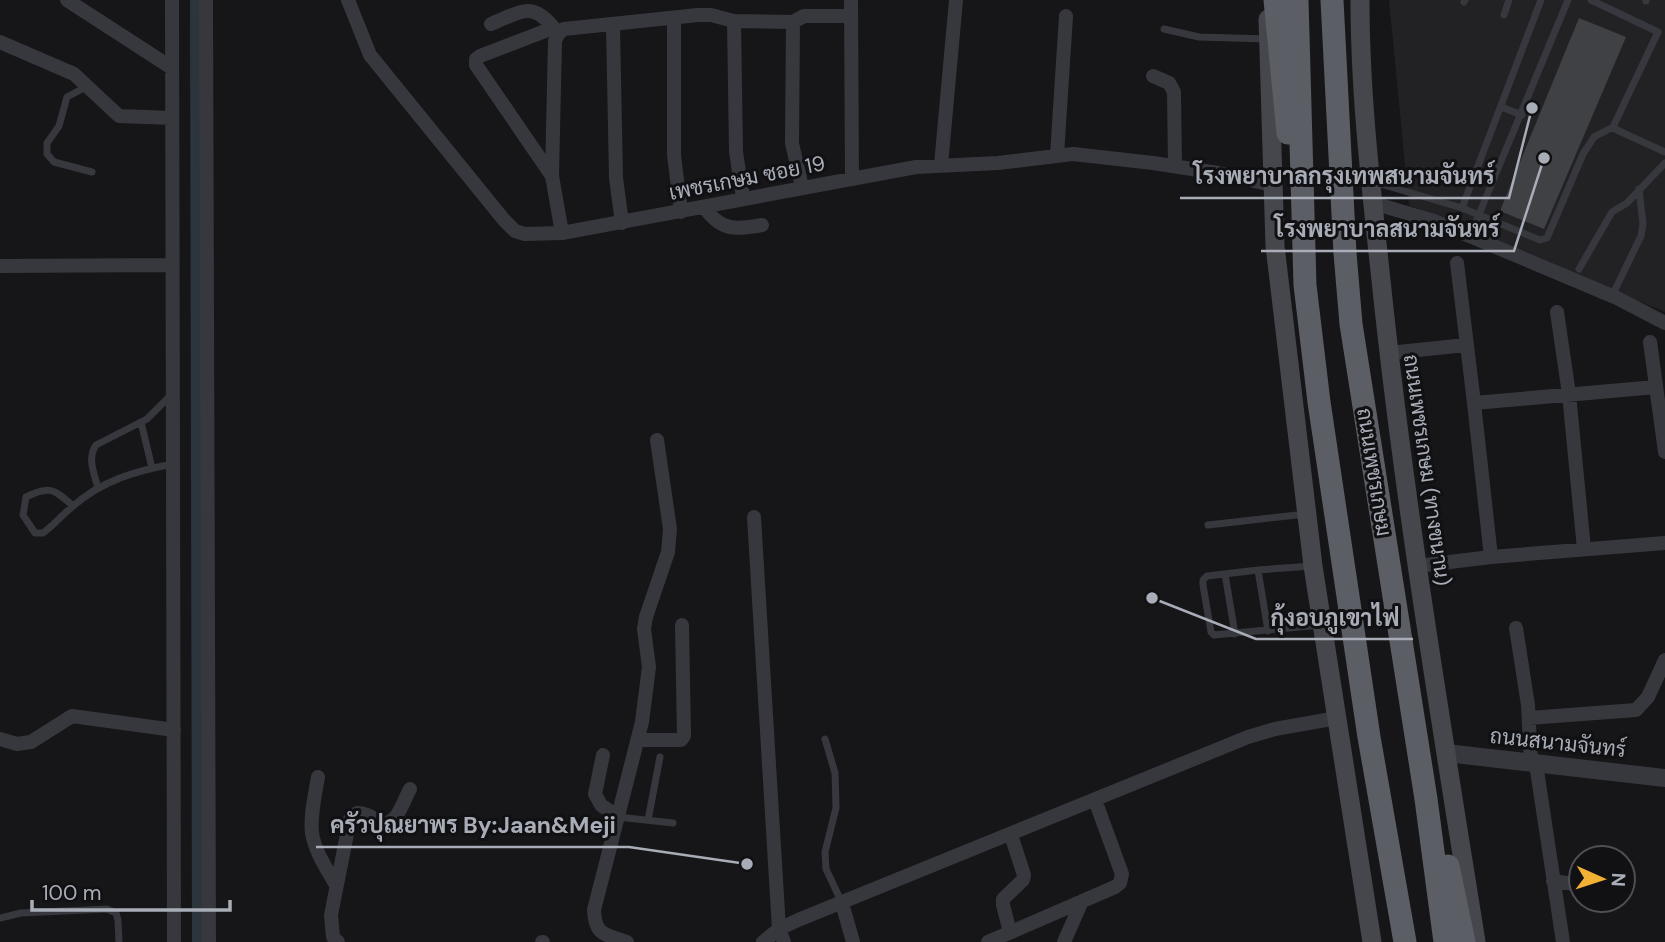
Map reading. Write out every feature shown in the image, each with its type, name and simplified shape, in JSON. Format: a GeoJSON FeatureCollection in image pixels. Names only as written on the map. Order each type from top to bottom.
{"type":"FeatureCollection","features":[{"type":"Feature","properties":{"kind":"highway"},"geometry":{"type":"LineString","coordinates":[[1275,0],[1281,76],[1331,493],[1405,942]]}},
{"type":"Feature","properties":{"kind":"highway"},"geometry":{"type":"LineString","coordinates":[[1297,0],[1306,285]]}},
{"type":"Feature","properties":{"kind":"highway","name":"ถนนเพชรเกษม"},"geometry":{"type":"LineString","coordinates":[[1332,0],[1351,324],[1415,726],[1445,942]]}},
{"type":"Feature","properties":{"kind":"highway"},"geometry":{"type":"LineString","coordinates":[[1415,726],[1464,942]]}},
{"type":"Feature","properties":{"kind":"highway"},"geometry":{"type":"LineString","coordinates":[[1376,774],[1390,942]]}},
{"type":"Feature","properties":{"kind":"main road"},"geometry":{"type":"LineString","coordinates":[[1269,0],[1275,246],[1321,625],[1372,942]]}},
{"type":"Feature","properties":{"kind":"main road","name":"ถนนเพชรเกษม (ทางขนาน)"},"geometry":{"type":"LineString","coordinates":[[1360,0],[1370,181],[1389,353],[1417,566],[1476,942]]}},
{"type":"Feature","properties":{"kind":"street"},"geometry":{"type":"LineString","coordinates":[[67,0],[172,68]]}},
{"type":"Feature","properties":{"kind":"street"},"geometry":{"type":"LineString","coordinates":[[172,0],[174,942]]}},
{"type":"Feature","properties":{"kind":"street"},"geometry":{"type":"LineString","coordinates":[[206,0],[209,942]]}},
{"type":"Feature","properties":{"kind":"street","name":"เพชรเกษม ซอย 19"},"geometry":{"type":"LineString","coordinates":[[348,0],[370,55],[504,220],[515,231],[525,234],[562,233],[622,223],[916,167],[998,163],[1057,155],[1086,155],[1175,166],[1272,185]]}},
{"type":"Feature","properties":{"kind":"street"},"geometry":{"type":"LineString","coordinates":[[851,0],[852,180]]}},
{"type":"Feature","properties":{"kind":"street"},"geometry":{"type":"LineString","coordinates":[[942,165],[956,0]]}},
{"type":"Feature","properties":{"kind":"street"},"geometry":{"type":"LineString","coordinates":[[491,24],[520,13],[535,11],[546,18],[555,31],[552,176],[562,233]]}},
{"type":"Feature","properties":{"kind":"street"},"geometry":{"type":"LineString","coordinates":[[552,176],[476,65],[476,59],[480,56],[564,29],[711,15],[734,22],[793,22],[804,16],[852,16]]}},
{"type":"Feature","properties":{"kind":"street"},"geometry":{"type":"LineString","coordinates":[[1057,155],[1066,16]]}},
{"type":"Feature","properties":{"kind":"street"},"geometry":{"type":"LineString","coordinates":[[674,18],[674,155],[681,212]]}},
{"type":"Feature","properties":{"kind":"street"},"geometry":{"type":"LineString","coordinates":[[734,22],[736,152],[743,198]]}},
{"type":"Feature","properties":{"kind":"street"},"geometry":{"type":"LineString","coordinates":[[793,22],[792,143],[802,187]]}},
{"type":"Feature","properties":{"kind":"street"},"geometry":{"type":"LineString","coordinates":[[613,26],[616,178],[622,223]]}},
{"type":"Feature","properties":{"kind":"street"},"geometry":{"type":"LineString","coordinates":[[0,42],[64,68],[119,117],[172,118]]}},
{"type":"Feature","properties":{"kind":"street"},"geometry":{"type":"LineString","coordinates":[[1153,76],[1169,83],[1174,92],[1175,166]]}},
{"type":"Feature","properties":{"kind":"street"},"geometry":{"type":"LineString","coordinates":[[1373,202],[1434,221],[1612,296],[1665,323]]}},
{"type":"Feature","properties":{"kind":"street"},"geometry":{"type":"LineString","coordinates":[[705,207],[714,220],[731,228],[762,225]]}},
{"type":"Feature","properties":{"kind":"street"},"geometry":{"type":"LineString","coordinates":[[1457,263],[1491,557]]}},
{"type":"Feature","properties":{"kind":"street"},"geometry":{"type":"LineString","coordinates":[[0,266],[172,265]]}},
{"type":"Feature","properties":{"kind":"street"},"geometry":{"type":"LineString","coordinates":[[1557,312],[1569,394],[1584,548]]}},
{"type":"Feature","properties":{"kind":"street"},"geometry":{"type":"LineString","coordinates":[[1650,342],[1665,452]]}},
{"type":"Feature","properties":{"kind":"street"},"geometry":{"type":"LineString","coordinates":[[1389,353],[1466,345]]}},
{"type":"Feature","properties":{"kind":"street"},"geometry":{"type":"LineString","coordinates":[[1474,404],[1656,387]]}},
{"type":"Feature","properties":{"kind":"street"},"geometry":{"type":"LineString","coordinates":[[627,942],[600,933],[594,924],[594,910],[642,722],[649,667],[646,617],[668,552],[670,529],[657,440]]}},
{"type":"Feature","properties":{"kind":"street"},"geometry":{"type":"LineString","coordinates":[[754,517],[781,935]]}},
{"type":"Feature","properties":{"kind":"street"},"geometry":{"type":"LineString","coordinates":[[1417,566],[1584,548],[1665,543]]}},
{"type":"Feature","properties":{"kind":"street"},"geometry":{"type":"LineString","coordinates":[[638,740],[672,742],[681,740],[684,736],[682,625]]}},
{"type":"Feature","properties":{"kind":"street"},"geometry":{"type":"LineString","coordinates":[[1516,628],[1534,764],[1563,942]]}},
{"type":"Feature","properties":{"kind":"street"},"geometry":{"type":"LineString","coordinates":[[1529,718],[1628,712],[1636,709],[1648,697],[1665,660]]}},
{"type":"Feature","properties":{"kind":"street"},"geometry":{"type":"LineString","coordinates":[[0,739],[16,744],[31,741],[72,716],[174,730]]}},
{"type":"Feature","properties":{"kind":"street"},"geometry":{"type":"LineString","coordinates":[[762,942],[781,935],[842,902],[1248,737],[1275,729],[1337,718]]}},
{"type":"Feature","properties":{"kind":"street","name":"ถนนสนามจันทร์"},"geometry":{"type":"LineString","coordinates":[[1446,753],[1665,778]]}},
{"type":"Feature","properties":{"kind":"street"},"geometry":{"type":"LineString","coordinates":[[603,755],[595,794],[601,804],[618,817]]}},
{"type":"Feature","properties":{"kind":"street"},"geometry":{"type":"LineString","coordinates":[[318,778],[313,808],[313,834],[318,852],[336,884]]}},
{"type":"Feature","properties":{"kind":"street"},"geometry":{"type":"LineString","coordinates":[[338,942],[333,937],[331,928],[336,884],[350,819],[357,813],[364,813],[383,824],[390,823],[410,789]]}},
{"type":"Feature","properties":{"kind":"street"},"geometry":{"type":"LineString","coordinates":[[988,942],[1115,887],[1122,879],[1095,800]]}},
{"type":"Feature","properties":{"kind":"street"},"geometry":{"type":"LineString","coordinates":[[1010,835],[1024,875],[1023,880],[1003,899],[1010,932]]}},
{"type":"Feature","properties":{"kind":"street"},"geometry":{"type":"LineString","coordinates":[[1553,881],[1567,883]]}},
{"type":"Feature","properties":{"kind":"street"},"geometry":{"type":"LineString","coordinates":[[1064,942],[1082,901]]}},
{"type":"Feature","properties":{"kind":"street"},"geometry":{"type":"LineString","coordinates":[[842,902],[853,942]]}},
{"type":"Feature","properties":{"kind":"lane"},"geometry":{"type":"LineString","coordinates":[[1504,15],[1509,0]]}},
{"type":"Feature","properties":{"kind":"lane"},"geometry":{"type":"LineString","coordinates":[[1462,208],[1542,0]]}},
{"type":"Feature","properties":{"kind":"lane"},"geometry":{"type":"LineString","coordinates":[[1470,237],[1568,0]]}},
{"type":"Feature","properties":{"kind":"lane"},"geometry":{"type":"LineString","coordinates":[[1370,181],[1462,208],[1532,238],[1547,238],[1583,154],[1594,137],[1613,127],[1662,34],[1591,0]]}},
{"type":"Feature","properties":{"kind":"lane"},"geometry":{"type":"LineString","coordinates":[[1164,29],[1199,37],[1268,38]]}},
{"type":"Feature","properties":{"kind":"lane"},"geometry":{"type":"LineString","coordinates":[[87,86],[67,97],[59,126],[47,143],[47,154],[54,162],[92,172]]}},
{"type":"Feature","properties":{"kind":"lane"},"geometry":{"type":"LineString","coordinates":[[1501,107],[1522,115]]}},
{"type":"Feature","properties":{"kind":"lane"},"geometry":{"type":"LineString","coordinates":[[1613,127],[1665,152]]}},
{"type":"Feature","properties":{"kind":"lane"},"geometry":{"type":"LineString","coordinates":[[1579,269],[1612,212],[1627,203],[1665,163]]}},
{"type":"Feature","properties":{"kind":"lane"},"geometry":{"type":"LineString","coordinates":[[1612,296],[1641,236],[1643,224],[1639,189]]}},
{"type":"Feature","properties":{"kind":"lane"},"geometry":{"type":"LineString","coordinates":[[98,488],[91,463],[92,451],[96,445],[153,414],[172,393]]}},
{"type":"Feature","properties":{"kind":"lane"},"geometry":{"type":"LineString","coordinates":[[141,422],[152,468]]}},
{"type":"Feature","properties":{"kind":"lane"},"geometry":{"type":"LineString","coordinates":[[73,506],[56,491],[48,489],[26,497],[23,515],[35,533],[43,533],[98,488],[127,475],[173,464]]}},
{"type":"Feature","properties":{"kind":"lane"},"geometry":{"type":"LineString","coordinates":[[1208,524],[1307,514]]}},
{"type":"Feature","properties":{"kind":"lane"},"geometry":{"type":"LineString","coordinates":[[1313,566],[1207,576],[1203,585],[1211,632],[1218,636],[1321,625]]}},
{"type":"Feature","properties":{"kind":"lane"},"geometry":{"type":"LineString","coordinates":[[1258,570],[1268,631]]}},
{"type":"Feature","properties":{"kind":"lane"},"geometry":{"type":"LineString","coordinates":[[1225,574],[1235,634]]}},
{"type":"Feature","properties":{"kind":"lane"},"geometry":{"type":"LineString","coordinates":[[825,740],[835,773],[836,808],[824,852],[827,869],[842,902]]}},
{"type":"Feature","properties":{"kind":"lane"},"geometry":{"type":"LineString","coordinates":[[648,820],[660,757]]}},
{"type":"Feature","properties":{"kind":"lane"},"geometry":{"type":"LineString","coordinates":[[618,817],[673,823]]}},
{"type":"Feature","properties":{"kind":"lane"},"geometry":{"type":"LineString","coordinates":[[0,918],[21,913],[107,909],[116,913],[118,942]]}},
{"type":"Feature","properties":{"kind":"shaded area"},"geometry":{"type":"Polygon","coordinates":[[[1389,0],[1665,0],[1665,312],[1409,205],[1389,0]]]}},
{"type":"Feature","properties":{"kind":"building"},"geometry":{"type":"Polygon","coordinates":[[[1579,18],[1626,37],[1544,229],[1500,211],[1579,18]]]}},
{"type":"Feature","properties":{"kind":"waterway"},"geometry":{"type":"LineString","coordinates":[[197,0],[199,942]]}},
{"type":"Feature","properties":{"kind":"place","name":"โรงพยาบาลกรุงเทพสนามจันทร์"},"geometry":{"type":"Point","coordinates":[1532,108]}},
{"type":"Feature","properties":{"kind":"place","name":"โรงพยาบาลสนามจันทร์"},"geometry":{"type":"Point","coordinates":[1544,158]}},
{"type":"Feature","properties":{"kind":"place","name":"กุ้งอบภูเขาไฟ"},"geometry":{"type":"Point","coordinates":[1152,598]}},
{"type":"Feature","properties":{"kind":"place","name":"ครัวปุณยาพร By:Jaan&Meji"},"geometry":{"type":"Point","coordinates":[747,864]}}]}
